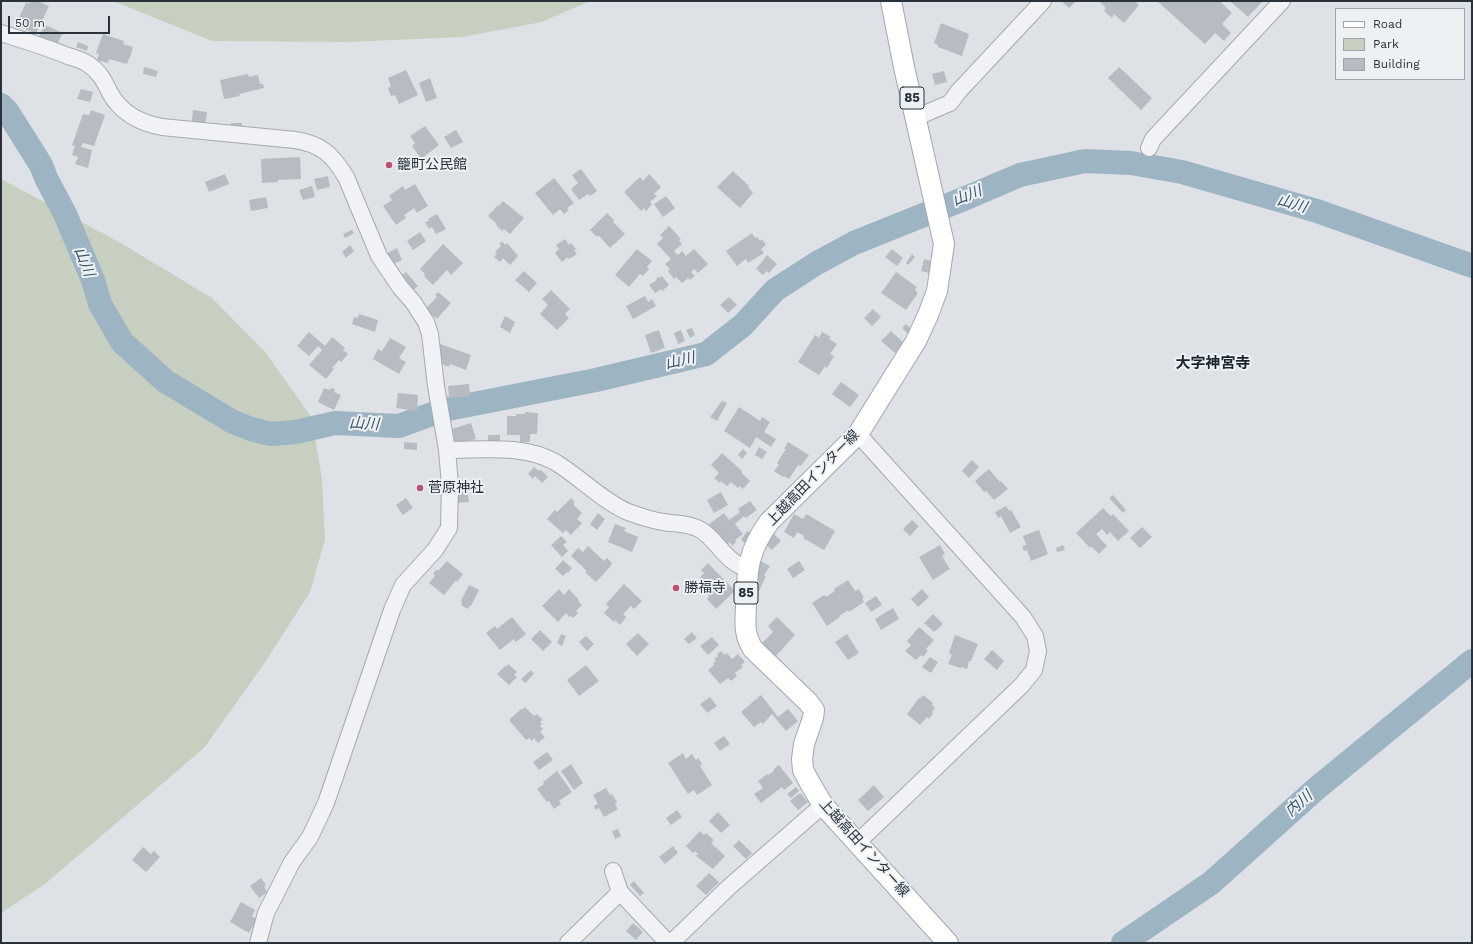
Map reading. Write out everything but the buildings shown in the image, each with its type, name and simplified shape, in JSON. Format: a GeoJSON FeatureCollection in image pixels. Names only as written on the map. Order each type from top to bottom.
{"type":"FeatureCollection","features":[{"type":"Feature","properties":{"kind":"main road","name":"上越高田インター線"},"geometry":{"type":"LineString","coordinates":[[891,1],[904,67],[917,118],[944,244],[937,291],[916,341],[858,434],[769,522],[759,535],[747,569],[745,629],[747,640],[753,649],[808,702],[814,710],[813,718],[804,744],[802,759],[803,770],[823,805],[948,943]]}},
{"type":"Feature","properties":{"kind":"street"},"geometry":{"type":"LineString","coordinates":[[917,118],[950,103],[958,92],[1043,1]]}},
{"type":"Feature","properties":{"kind":"street"},"geometry":{"type":"LineString","coordinates":[[1149,148],[1153,140],[1282,1]]}},
{"type":"Feature","properties":{"kind":"street"},"geometry":{"type":"LineString","coordinates":[[1,33],[53,50],[86,63],[97,71],[105,81],[110,94],[122,108],[138,120],[149,124],[309,142],[325,151],[338,165],[346,177],[379,256],[400,287],[413,302],[426,322],[430,334],[436,386],[447,450],[450,485],[449,528],[435,550],[403,585],[392,610],[326,803],[310,837],[292,862],[266,913],[258,943]]}},
{"type":"Feature","properties":{"kind":"street"},"geometry":{"type":"LineString","coordinates":[[858,434],[1023,617],[1035,636],[1038,651],[1034,670],[1022,685],[858,842]]}},
{"type":"Feature","properties":{"kind":"street"},"geometry":{"type":"LineString","coordinates":[[447,450],[525,452],[538,455],[555,462],[612,504],[627,511],[655,520],[688,525],[699,529],[734,562],[747,569]]}},
{"type":"Feature","properties":{"kind":"street"},"geometry":{"type":"LineString","coordinates":[[672,943],[729,887],[823,805]]}},
{"type":"Feature","properties":{"kind":"street"},"geometry":{"type":"LineString","coordinates":[[613,871],[620,892],[668,943]]}},
{"type":"Feature","properties":{"kind":"street"},"geometry":{"type":"LineString","coordinates":[[568,943],[620,892]]}},
{"type":"Feature","properties":{"kind":"green space"},"geometry":{"type":"Polygon","coordinates":[[[113,1],[590,1],[542,22],[462,37],[347,42],[212,41],[113,1]]]}},
{"type":"Feature","properties":{"kind":"green space"},"geometry":{"type":"Polygon","coordinates":[[[1,179],[119,242],[212,298],[266,353],[312,418],[322,480],[325,539],[310,592],[266,661],[204,748],[45,884],[1,913],[1,179]]]}},
{"type":"Feature","properties":{"kind":"waterway","name":"山川"},"geometry":{"type":"LineString","coordinates":[[1,105],[7,111],[41,165],[46,178],[65,214],[93,280],[100,304],[122,342],[165,381],[233,422],[251,429],[271,434],[296,432],[335,423],[399,426],[443,410],[596,380],[706,354],[743,325],[775,290],[817,263],[854,243],[1020,175],[1085,161],[1131,163],[1182,172],[1317,211],[1472,266]]}},
{"type":"Feature","properties":{"kind":"waterway","name":"内川"},"geometry":{"type":"LineString","coordinates":[[1123,943],[1211,883],[1317,788],[1472,661]]}},
{"type":"Feature","properties":{"kind":"place","name":"籠町公民館"},"geometry":{"type":"Point","coordinates":[389,165]}},
{"type":"Feature","properties":{"kind":"place","name":"菅原神社"},"geometry":{"type":"Point","coordinates":[420,488]}},
{"type":"Feature","properties":{"kind":"place","name":"勝福寺"},"geometry":{"type":"Point","coordinates":[676,588]}},
{"type":"Feature","properties":{"kind":"district","name":"大字神宮寺"},"geometry":{"type":"Point","coordinates":[1213,364]}}]}
